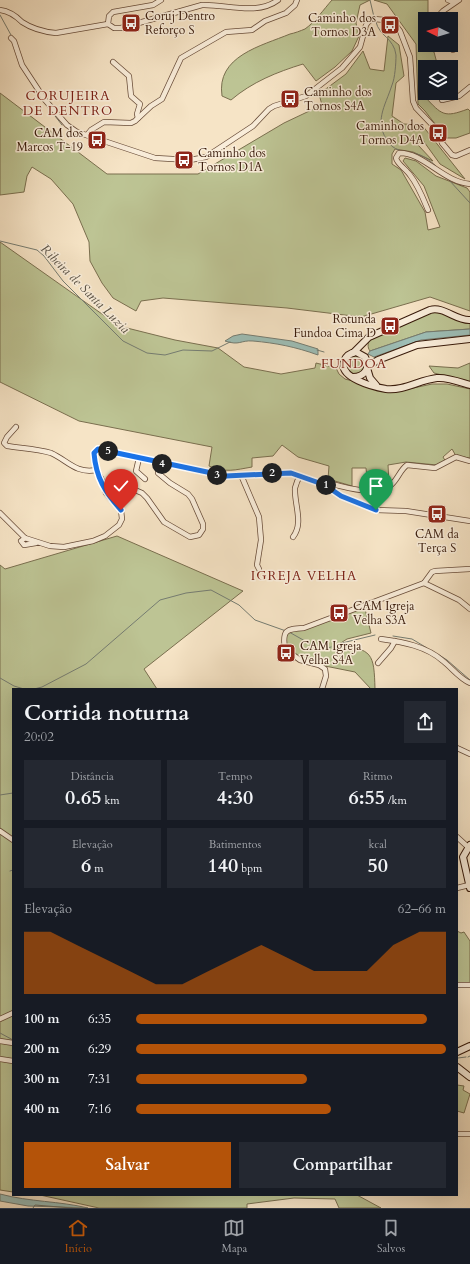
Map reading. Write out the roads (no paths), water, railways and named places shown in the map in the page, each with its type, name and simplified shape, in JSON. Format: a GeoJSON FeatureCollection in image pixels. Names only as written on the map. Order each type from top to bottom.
{"type":"FeatureCollection","features":[{"type":"Feature","properties":{"kind":"main road"},"geometry":{"type":"LineString","coordinates":[[470,320],[461,320],[439,309],[434,309],[371,336],[350,354],[344,362],[345,371],[353,377],[380,388],[397,389],[438,378],[470,385]]}},
{"type":"Feature","properties":{"kind":"main road"},"geometry":{"type":"LineString","coordinates":[[350,354],[366,359],[378,360],[417,344],[470,339]]}},
{"type":"Feature","properties":{"kind":"main road"},"geometry":{"type":"LineString","coordinates":[[364,342],[371,381],[380,388]]}},
{"type":"Feature","properties":{"kind":"main road"},"geometry":{"type":"LineString","coordinates":[[353,377],[362,375],[366,359]]}},
{"type":"Feature","properties":{"kind":"main road"},"geometry":{"type":"LineString","coordinates":[[469,846],[463,857],[469,886]]}},
{"type":"Feature","properties":{"kind":"main road"},"geometry":{"type":"LineString","coordinates":[[458,1052],[470,1046]]}},
{"type":"Feature","properties":{"kind":"main road"},"geometry":{"type":"LineString","coordinates":[[458,1067],[470,1077]]}},
{"type":"Feature","properties":{"kind":"street"},"geometry":{"type":"LineString","coordinates":[[108,24],[109,16],[113,12],[153,5],[161,0]]}},
{"type":"Feature","properties":{"kind":"street"},"geometry":{"type":"LineString","coordinates":[[0,10],[18,17],[23,22],[47,33],[56,34],[108,24],[114,28],[121,28],[202,5],[254,8],[268,6],[278,0]]}},
{"type":"Feature","properties":{"kind":"street"},"geometry":{"type":"LineString","coordinates":[[87,135],[91,130],[104,122],[131,123],[162,99],[181,58],[226,32],[252,30],[265,21],[286,13],[295,5],[296,0]]}},
{"type":"Feature","properties":{"kind":"street"},"geometry":{"type":"LineString","coordinates":[[448,0],[454,2],[460,0]]}},
{"type":"Feature","properties":{"kind":"street"},"geometry":{"type":"LineString","coordinates":[[443,12],[450,8],[454,2]]}},
{"type":"Feature","properties":{"kind":"street"},"geometry":{"type":"LineString","coordinates":[[11,38],[14,41],[22,65],[40,89],[45,100],[71,128],[77,132],[124,149],[155,158],[190,160],[206,157],[253,126],[269,109],[274,106],[306,96],[342,68],[360,47],[366,25],[369,21],[374,19],[394,22],[398,27],[408,52],[412,70],[411,80],[414,105],[438,131],[442,143],[452,155],[456,156],[470,150]]}},
{"type":"Feature","properties":{"kind":"street"},"geometry":{"type":"LineString","coordinates":[[113,62],[128,74],[131,96],[140,104],[137,114],[138,118]]}},
{"type":"Feature","properties":{"kind":"street"},"geometry":{"type":"LineString","coordinates":[[458,96],[470,87]]}},
{"type":"Feature","properties":{"kind":"street"},"geometry":{"type":"LineString","coordinates":[[428,210],[413,179],[396,161],[397,154],[402,152],[410,154],[426,162],[441,173],[463,183],[470,184]]}},
{"type":"Feature","properties":{"kind":"street"},"geometry":{"type":"LineString","coordinates":[[16,427],[6,436],[4,443],[7,446],[51,453],[75,469],[88,472],[96,470]]}},
{"type":"Feature","properties":{"kind":"street"},"geometry":{"type":"LineString","coordinates":[[0,513],[25,538],[36,543],[64,548],[84,544],[105,536],[115,529],[122,519],[121,510],[106,493],[96,470],[94,453],[98,449],[158,463],[226,476],[284,473],[300,476],[325,485],[341,496],[376,510],[406,511],[470,521]]}},
{"type":"Feature","properties":{"kind":"street"},"geometry":{"type":"LineString","coordinates":[[325,485],[326,483],[369,491],[378,490],[388,487],[393,483],[407,465],[431,468],[440,467],[456,457],[470,461]]}},
{"type":"Feature","properties":{"kind":"street"},"geometry":{"type":"LineString","coordinates":[[139,458],[136,470],[146,478]]}},
{"type":"Feature","properties":{"kind":"street"},"geometry":{"type":"LineString","coordinates":[[104,486],[135,490],[142,493],[164,522],[190,537],[199,535],[203,524],[192,499],[188,494],[170,483],[158,473],[158,463]]}},
{"type":"Feature","properties":{"kind":"street"},"geometry":{"type":"LineString","coordinates":[[241,475],[259,517],[261,540],[257,565],[259,569]]}},
{"type":"Feature","properties":{"kind":"street"},"geometry":{"type":"LineString","coordinates":[[294,537],[299,519],[295,488],[300,476]]}},
{"type":"Feature","properties":{"kind":"street"},"geometry":{"type":"LineString","coordinates":[[322,688],[326,676],[325,669],[319,665],[300,660],[285,649],[283,640],[286,632],[291,629],[304,628],[424,583],[432,572],[470,569]]}},
{"type":"Feature","properties":{"kind":"street"},"geometry":{"type":"LineString","coordinates":[[424,583],[460,600],[470,609]]}},
{"type":"Feature","properties":{"kind":"street"},"geometry":{"type":"LineString","coordinates":[[381,639],[410,644],[436,656],[470,683]]}},
{"type":"Feature","properties":{"kind":"street"},"geometry":{"type":"LineString","coordinates":[[378,663],[395,641]]}},
{"type":"Feature","properties":{"kind":"street"},"geometry":{"type":"LineString","coordinates":[[458,748],[470,754]]}},
{"type":"Feature","properties":{"kind":"street"},"geometry":{"type":"LineString","coordinates":[[0,831],[12,839]]}},
{"type":"Feature","properties":{"kind":"street"},"geometry":{"type":"LineString","coordinates":[[458,838],[469,846]]}},
{"type":"Feature","properties":{"kind":"street"},"geometry":{"type":"LineString","coordinates":[[458,888],[469,886]]}},
{"type":"Feature","properties":{"kind":"street"},"geometry":{"type":"LineString","coordinates":[[458,985],[470,985]]}},
{"type":"Feature","properties":{"kind":"street"},"geometry":{"type":"LineString","coordinates":[[0,1019],[12,1013]]}},
{"type":"Feature","properties":{"kind":"street"},"geometry":{"type":"LineString","coordinates":[[0,1041],[12,1044]]}},
{"type":"Feature","properties":{"kind":"street"},"geometry":{"type":"LineString","coordinates":[[0,1059],[12,1061]]}},
{"type":"Feature","properties":{"kind":"street"},"geometry":{"type":"LineString","coordinates":[[458,1134],[470,1134]]}},
{"type":"Feature","properties":{"kind":"water"},"geometry":{"type":"Polygon","coordinates":[[[470,329],[470,335],[421,340],[374,357],[368,354],[370,351],[426,332],[470,329]]]}},
{"type":"Feature","properties":{"kind":"water"},"geometry":{"type":"Polygon","coordinates":[[[242,334],[292,341],[318,349],[318,355],[270,343],[249,341],[234,343],[225,341],[233,336],[242,334]]]}},
{"type":"Feature","properties":{"kind":"water"},"geometry":{"type":"Polygon","coordinates":[[[0,1194],[22,1199],[88,1208],[28,1206],[0,1201],[0,1194]]]}},
{"type":"Feature","properties":{"kind":"waterway"},"geometry":{"type":"LineString","coordinates":[[370,0],[374,17]]}},
{"type":"Feature","properties":{"kind":"waterway"},"geometry":{"type":"LineString","coordinates":[[0,15],[11,35]]}},
{"type":"Feature","properties":{"kind":"waterway"},"geometry":{"type":"LineString","coordinates":[[376,22],[380,31],[390,41],[395,49],[396,55],[394,78],[382,114],[381,121],[384,135],[395,149],[425,157],[437,167]]}},
{"type":"Feature","properties":{"kind":"waterway"},"geometry":{"type":"LineString","coordinates":[[48,107],[62,125]]}},
{"type":"Feature","properties":{"kind":"waterway"},"geometry":{"type":"LineString","coordinates":[[449,180],[470,203]]}},
{"type":"Feature","properties":{"kind":"waterway","name":"Ribeira de Santa Luzia"},"geometry":{"type":"LineString","coordinates":[[0,241],[37,250],[44,256],[63,281],[123,341],[147,353],[165,355],[183,350],[212,351],[230,342]]}},
{"type":"Feature","properties":{"kind":"waterway","name":"Ribeira de Santa Luzia"},"geometry":{"type":"LineString","coordinates":[[317,350],[324,352]]}},
{"type":"Feature","properties":{"kind":"waterway"},"geometry":{"type":"LineString","coordinates":[[38,688],[86,664],[160,600],[186,593],[211,590],[239,605],[255,620],[286,631]]}},
{"type":"Feature","properties":{"kind":"waterway"},"geometry":{"type":"LineString","coordinates":[[289,632],[321,650],[331,647]]}},
{"type":"Feature","properties":{"kind":"waterway"},"geometry":{"type":"LineString","coordinates":[[342,643],[375,635]]}},
{"type":"Feature","properties":{"kind":"waterway"},"geometry":{"type":"LineString","coordinates":[[393,636],[412,639],[427,648]]}},
{"type":"Feature","properties":{"kind":"waterway"},"geometry":{"type":"LineString","coordinates":[[439,655],[470,680]]}},
{"type":"Feature","properties":{"kind":"waterway"},"geometry":{"type":"LineString","coordinates":[[0,678],[21,688]]}},
{"type":"Feature","properties":{"kind":"waterway"},"geometry":{"type":"LineString","coordinates":[[0,795],[12,793]]}},
{"type":"Feature","properties":{"kind":"waterway"},"geometry":{"type":"LineString","coordinates":[[0,1033],[12,1039]]}},
{"type":"Feature","properties":{"kind":"waterway"},"geometry":{"type":"LineString","coordinates":[[458,1058],[466,1057]]}},
{"type":"Feature","properties":{"kind":"place","name":"Coruj Dentro Reforço S"},"geometry":{"type":"Point","coordinates":[131,23]}},
{"type":"Feature","properties":{"kind":"place","name":"Caminho dos Tornos D3A"},"geometry":{"type":"Point","coordinates":[390,25]}},
{"type":"Feature","properties":{"kind":"place","name":"Caminho dos Tornos S4A"},"geometry":{"type":"Point","coordinates":[290,99]}},
{"type":"Feature","properties":{"kind":"place","name":"Caminho dos Tornos D4A"},"geometry":{"type":"Point","coordinates":[438,133]}},
{"type":"Feature","properties":{"kind":"place","name":"CAM dos Marcos T-19"},"geometry":{"type":"Point","coordinates":[97,140]}},
{"type":"Feature","properties":{"kind":"place","name":"Caminho dos Tornos D1A"},"geometry":{"type":"Point","coordinates":[184,160]}},
{"type":"Feature","properties":{"kind":"place","name":"Rotunda Fundoa Cima D"},"geometry":{"type":"Point","coordinates":[390,326]}},
{"type":"Feature","properties":{"kind":"place","name":"CAM da Terça S"},"geometry":{"type":"Point","coordinates":[437,514]}},
{"type":"Feature","properties":{"kind":"place","name":"CAM Igreja Velha S3A"},"geometry":{"type":"Point","coordinates":[339,613]}},
{"type":"Feature","properties":{"kind":"place","name":"CAM Igreja Velha S4A"},"geometry":{"type":"Point","coordinates":[286,653]}},
{"type":"Feature","properties":{"kind":"district","name":"CORUJEIRA DE DENTRO"},"geometry":{"type":"Point","coordinates":[68,104]}},
{"type":"Feature","properties":{"kind":"district","name":"FUNDOA"},"geometry":{"type":"Point","coordinates":[354,364]}},
{"type":"Feature","properties":{"kind":"district","name":"IGREJA VELHA"},"geometry":{"type":"Point","coordinates":[304,576]}}]}
